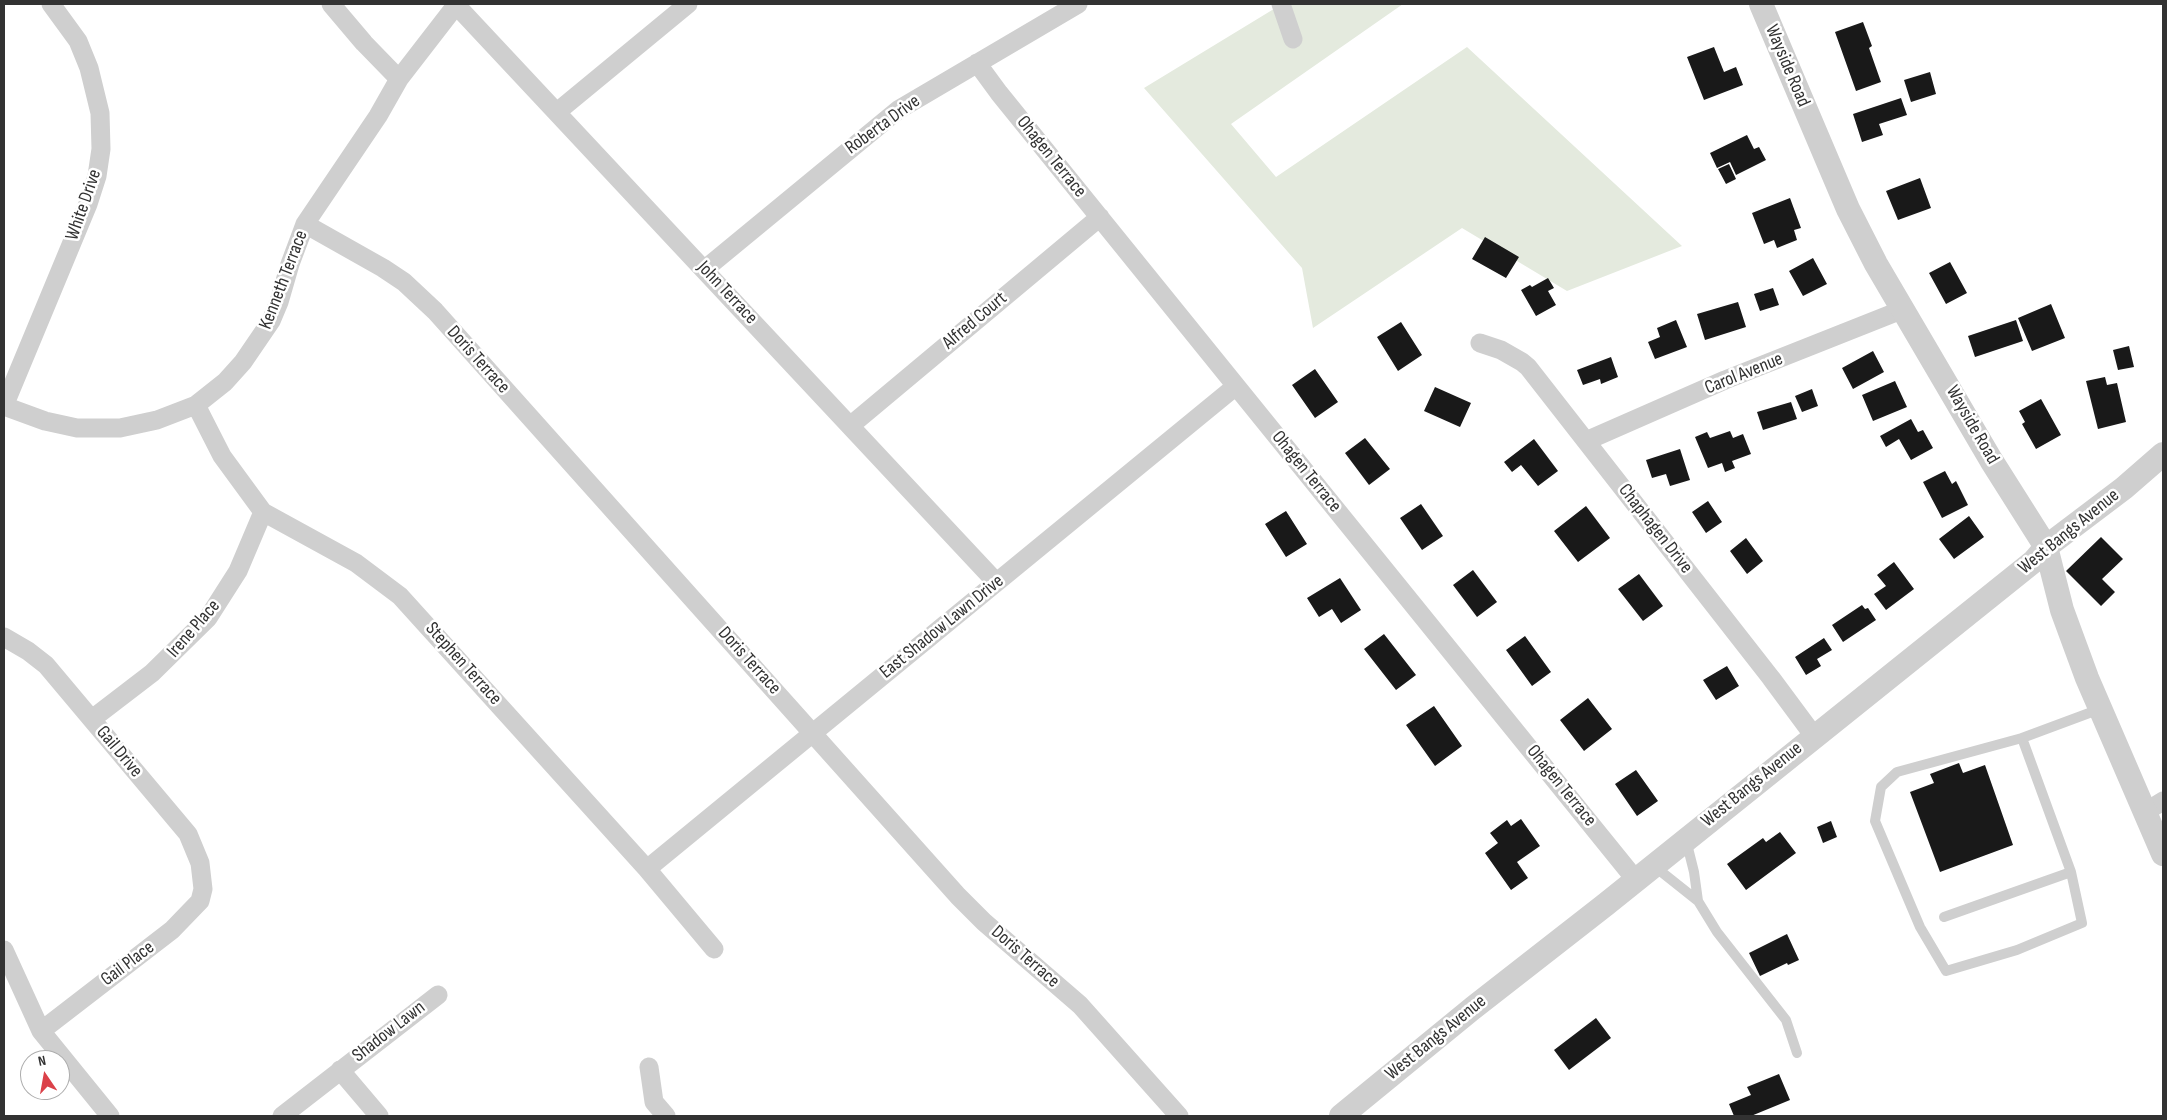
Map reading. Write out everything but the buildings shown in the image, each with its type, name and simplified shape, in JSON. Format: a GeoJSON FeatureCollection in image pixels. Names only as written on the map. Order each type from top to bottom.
{"type":"FeatureCollection","features":[{"type":"Feature","properties":{"kind":"street","name":"White Drive"},"geometry":{"type":"LineString","coordinates":[[4,406],[88,204],[101,149],[102,129],[100,113],[89,68],[78,41],[51,4]]}},
{"type":"Feature","properties":{"kind":"street"},"geometry":{"type":"LineString","coordinates":[[331,4],[364,44],[399,79]]}},
{"type":"Feature","properties":{"kind":"street","name":"Kenneth Terrace"},"geometry":{"type":"LineString","coordinates":[[4,406],[45,421],[76,428],[120,428],[157,420],[196,405],[225,382],[244,362],[263,336],[279,302],[290,264],[305,224],[378,116],[399,79],[457,4]]}},
{"type":"Feature","properties":{"kind":"street","name":"John Terrace"},"geometry":{"type":"LineString","coordinates":[[457,4],[850,426],[964,545],[996,582]]}},
{"type":"Feature","properties":{"kind":"street"},"geometry":{"type":"LineString","coordinates":[[557,112],[688,4]]}},
{"type":"Feature","properties":{"kind":"street","name":"Roberta Drive"},"geometry":{"type":"LineString","coordinates":[[705,269],[898,110],[1078,4]]}},
{"type":"Feature","properties":{"kind":"street"},"geometry":{"type":"LineString","coordinates":[[1280,4],[1293,39]]}},
{"type":"Feature","properties":{"kind":"street","name":"Wayside Road"},"geometry":{"type":"LineString","coordinates":[[1761,4],[1848,209],[1876,264],[1991,460],[2046,547],[2062,610],[2086,678],[2100,709],[2154,806],[2163,854]]}},
{"type":"Feature","properties":{"kind":"street","name":"Ohagen Terrace"},"geometry":{"type":"LineString","coordinates":[[977,63],[999,93],[1236,386],[1644,872]]}},
{"type":"Feature","properties":{"kind":"street","name":"Alfred Court"},"geometry":{"type":"LineString","coordinates":[[850,426],[1100,217]]}},
{"type":"Feature","properties":{"kind":"street","name":"Doris Terrace"},"geometry":{"type":"LineString","coordinates":[[305,224],[404,282],[434,311],[958,896],[984,922],[1080,1005],[1179,1116]]}},
{"type":"Feature","properties":{"kind":"street","name":"Carol Avenue"},"geometry":{"type":"LineString","coordinates":[[1586,441],[1725,380],[1904,309]]}},
{"type":"Feature","properties":{"kind":"street","name":"Chaphagen Drive"},"geometry":{"type":"LineString","coordinates":[[1480,343],[1501,350],[1522,362],[1555,401],[1772,678],[1814,736]]}},
{"type":"Feature","properties":{"kind":"street","name":"East Shadow Lawn Drive"},"geometry":{"type":"LineString","coordinates":[[648,869],[1236,386]]}},
{"type":"Feature","properties":{"kind":"street","name":"Stephen Terrace"},"geometry":{"type":"LineString","coordinates":[[196,405],[222,456],[263,512],[356,563],[400,596],[648,869],[714,949]]}},
{"type":"Feature","properties":{"kind":"street","name":"West Bangs Avenue"},"geometry":{"type":"LineString","coordinates":[[1351,1113],[1644,872],[2034,560],[2046,547],[2124,488],[2163,454]]}},
{"type":"Feature","properties":{"kind":"street","name":"Irene Place"},"geometry":{"type":"LineString","coordinates":[[92,719],[152,673],[208,618],[238,571],[263,512]]}},
{"type":"Feature","properties":{"kind":"street","name":"Gail Drive"},"geometry":{"type":"LineString","coordinates":[[4,637],[28,651],[46,665],[188,834],[200,863],[203,889]]}},
{"type":"Feature","properties":{"kind":"street","name":"Gail Place"},"geometry":{"type":"LineString","coordinates":[[41,1031],[172,930],[200,901],[203,889]]}},
{"type":"Feature","properties":{"kind":"street"},"geometry":{"type":"LineString","coordinates":[[4,950],[41,1031],[110,1116]]}},
{"type":"Feature","properties":{"kind":"street","name":"Shadow Lawn"},"geometry":{"type":"LineString","coordinates":[[282,1116],[438,995]]}},
{"type":"Feature","properties":{"kind":"street"},"geometry":{"type":"LineString","coordinates":[[649,1066],[654,1102],[666,1116]]}},
{"type":"Feature","properties":{"kind":"street"},"geometry":{"type":"LineString","coordinates":[[340,1070],[379,1116]]}},
{"type":"Feature","properties":{"kind":"lane"},"geometry":{"type":"LineString","coordinates":[[2022,738],[2071,872],[2082,923],[2017,950],[1946,971],[1920,927],[1875,821],[1881,787],[1897,772],[2022,738],[2100,709]]}},
{"type":"Feature","properties":{"kind":"lane"},"geometry":{"type":"LineString","coordinates":[[1685,839],[1694,872],[1698,902],[1717,932],[1786,1020],[1797,1053]]}},
{"type":"Feature","properties":{"kind":"lane"},"geometry":{"type":"LineString","coordinates":[[1644,872],[1698,902]]}},
{"type":"Feature","properties":{"kind":"lane"},"geometry":{"type":"LineString","coordinates":[[1944,917],[2071,872]]}},
{"type":"Feature","properties":{"kind":"shaded area"},"geometry":{"type":"Polygon","coordinates":[[[1282,4],[1403,4],[1231,124],[1276,177],[1467,47],[1682,246],[1567,291],[1462,228],[1313,328],[1302,268],[1144,88],[1282,4]]]}}]}
